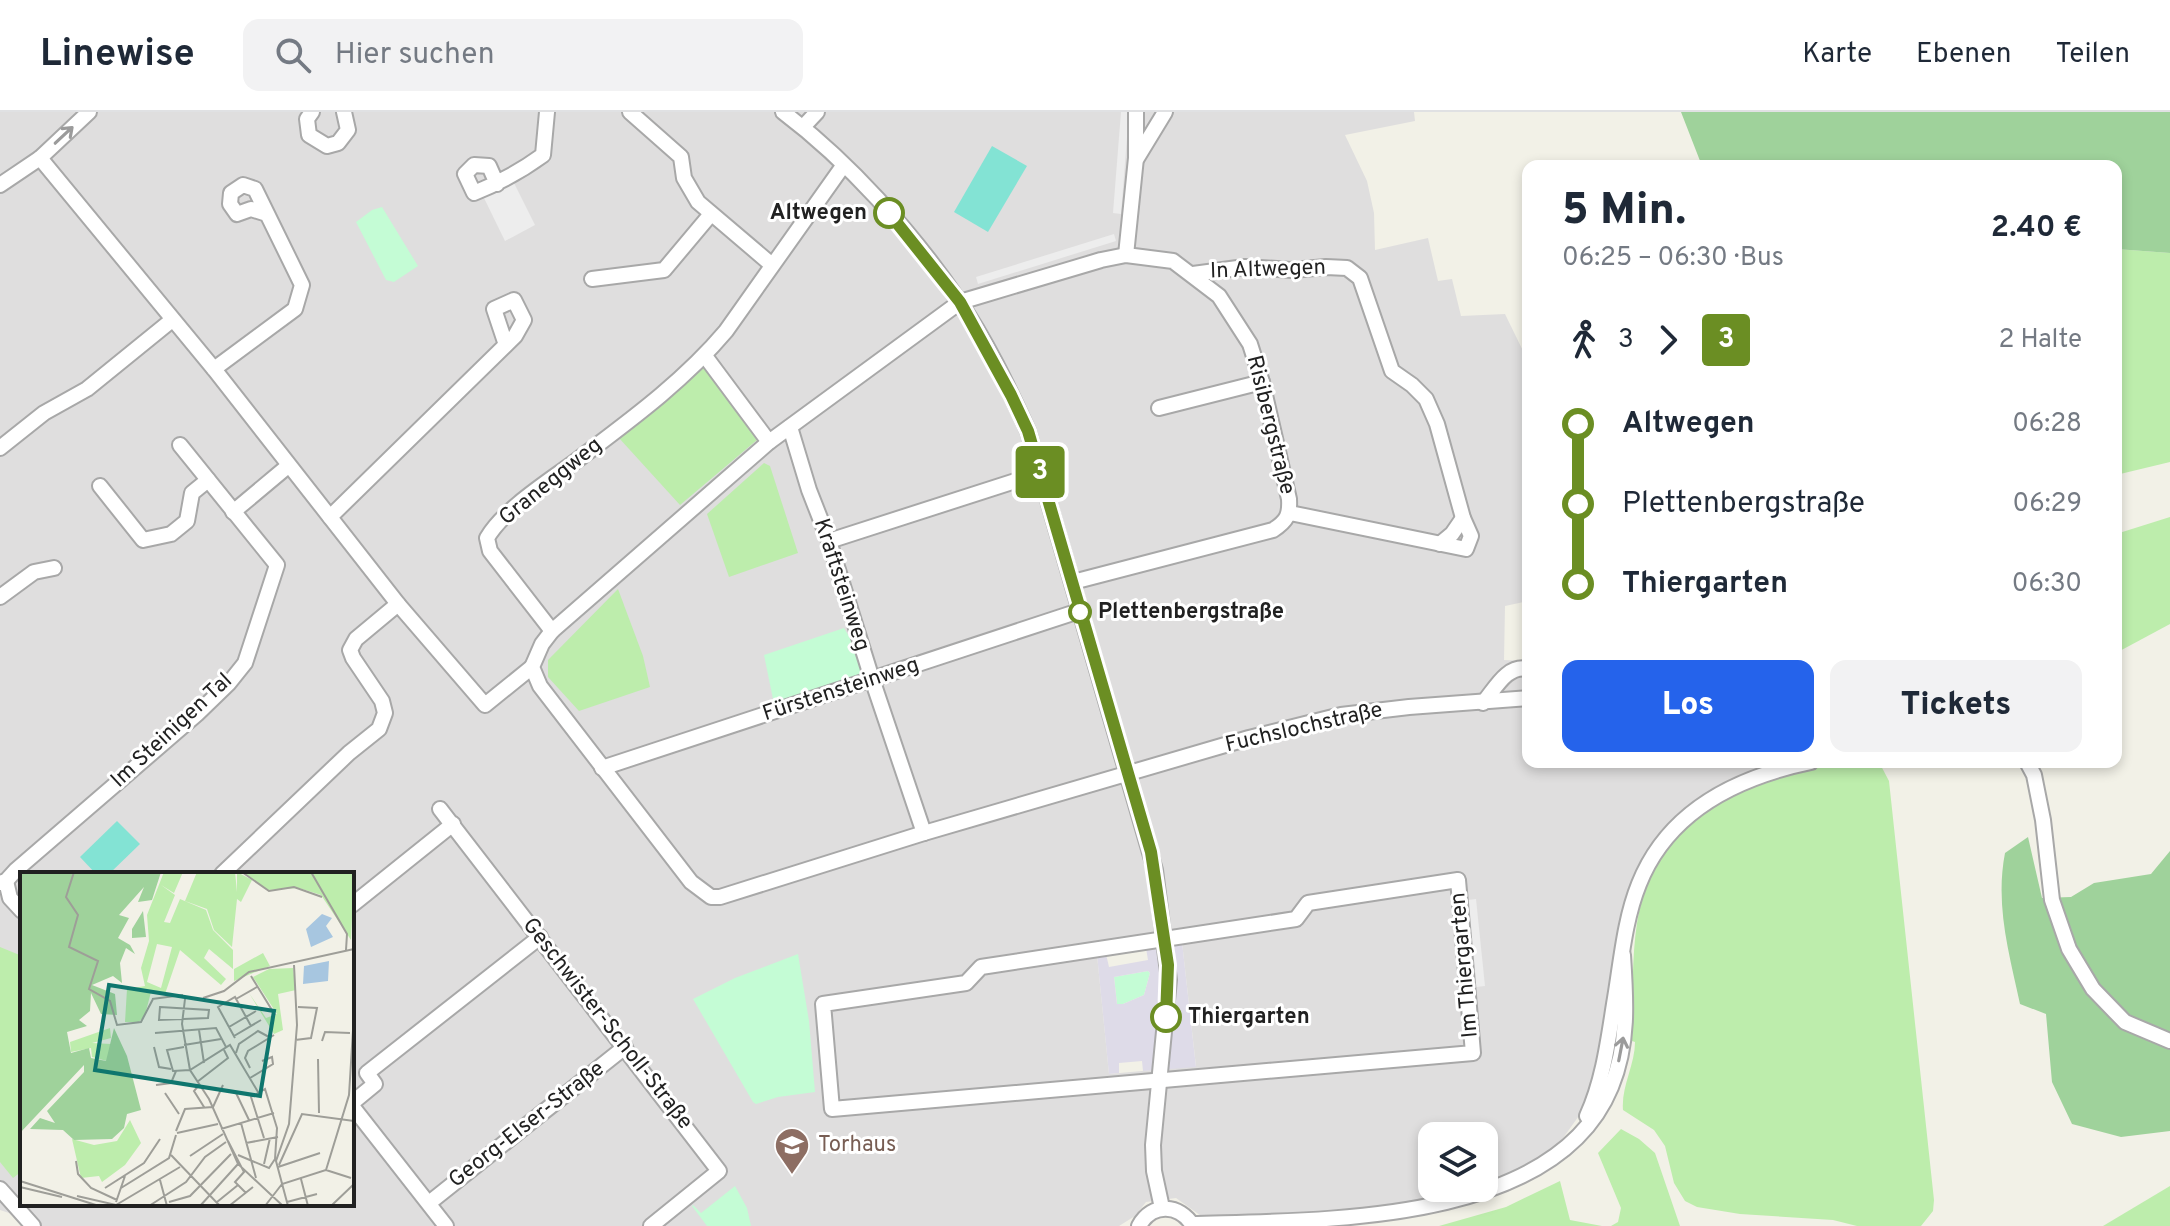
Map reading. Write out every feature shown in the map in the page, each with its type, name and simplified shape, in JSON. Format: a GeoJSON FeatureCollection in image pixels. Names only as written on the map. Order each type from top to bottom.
{"type":"FeatureCollection","features":[{"type":"Feature","properties":{"kind":"street"},"geometry":{"type":"LineString","coordinates":[[0,185],[40,158],[89,112]]}},
{"type":"Feature","properties":{"kind":"street"},"geometry":{"type":"LineString","coordinates":[[312,112],[307,119],[309,135],[327,146],[338,143],[348,130],[344,112]]}},
{"type":"Feature","properties":{"kind":"street"},"geometry":{"type":"LineString","coordinates":[[497,184],[543,155],[547,112]]}},
{"type":"Feature","properties":{"kind":"street"},"geometry":{"type":"LineString","coordinates":[[630,112],[681,157],[684,178],[698,202],[772,265]]}},
{"type":"Feature","properties":{"kind":"street"},"geometry":{"type":"LineString","coordinates":[[783,112],[803,127],[889,213],[960,302],[1028,431],[1151,852],[1166,939],[1169,987],[1153,1158],[1162,1208]]}},
{"type":"Feature","properties":{"kind":"street"},"geometry":{"type":"LineString","coordinates":[[803,127],[817,112]]}},
{"type":"Feature","properties":{"kind":"street"},"geometry":{"type":"LineString","coordinates":[[1126,255],[1136,158],[1136,112]]}},
{"type":"Feature","properties":{"kind":"street"},"geometry":{"type":"LineString","coordinates":[[1136,158],[1165,112]]}},
{"type":"Feature","properties":{"kind":"street"},"geometry":{"type":"LineString","coordinates":[[40,158],[214,369],[398,604],[485,705],[532,667],[542,644],[552,631],[769,442],[960,302]]}},
{"type":"Feature","properties":{"kind":"street","name":"Graneggweg"},"geometry":{"type":"LineString","coordinates":[[552,631],[490,551],[487,538],[534,492],[648,407],[705,356],[843,166]]}},
{"type":"Feature","properties":{"kind":"street"},"geometry":{"type":"LineString","coordinates":[[214,369],[295,309],[302,285],[267,214]]}},
{"type":"Feature","properties":{"kind":"street"},"geometry":{"type":"LineString","coordinates":[[592,279],[664,270],[711,214]]}},
{"type":"Feature","properties":{"kind":"street","name":"Risibergstraße"},"geometry":{"type":"LineString","coordinates":[[960,302],[1126,255],[1173,261],[1219,296],[1250,344],[1262,382],[1290,513],[1285,523],[1273,530],[1073,582]]}},
{"type":"Feature","properties":{"kind":"street","name":"In Altwegen"},"geometry":{"type":"LineString","coordinates":[[1193,274],[1245,267],[1292,270],[1326,267],[1347,268],[1360,278],[1392,371],[1426,399],[1432,411],[1471,536],[1466,549],[1290,513]]}},
{"type":"Feature","properties":{"kind":"street"},"geometry":{"type":"LineString","coordinates":[[0,448],[44,413],[87,389],[172,320]]}},
{"type":"Feature","properties":{"kind":"street"},"geometry":{"type":"LineString","coordinates":[[330,517],[506,345]]}},
{"type":"Feature","properties":{"kind":"street"},"geometry":{"type":"LineString","coordinates":[[705,356],[769,442]]}},
{"type":"Feature","properties":{"kind":"street"},"geometry":{"type":"LineString","coordinates":[[1159,408],[1262,382]]}},
{"type":"Feature","properties":{"kind":"street","name":"Kraftsteinweg"},"geometry":{"type":"LineString","coordinates":[[790,427],[924,833]]}},
{"type":"Feature","properties":{"kind":"street","name":"Im Steinigen Tal"},"geometry":{"type":"LineString","coordinates":[[20,909],[10,898],[3,882],[197,714],[245,663],[277,565],[180,445]]}},
{"type":"Feature","properties":{"kind":"street"},"geometry":{"type":"LineString","coordinates":[[233,512],[288,466]]}},
{"type":"Feature","properties":{"kind":"street"},"geometry":{"type":"LineString","coordinates":[[829,541],[1040,473]]}},
{"type":"Feature","properties":{"kind":"street"},"geometry":{"type":"LineString","coordinates":[[100,486],[143,540],[171,534],[187,521],[192,493],[208,480]]}},
{"type":"Feature","properties":{"kind":"street"},"geometry":{"type":"LineString","coordinates":[[0,597],[34,572],[54,568]]}},
{"type":"Feature","properties":{"kind":"street"},"geometry":{"type":"LineString","coordinates":[[224,872],[349,753],[379,729],[385,713],[382,701],[350,650],[356,639],[398,604]]}},
{"type":"Feature","properties":{"kind":"street","name":"Fürstensteinweg"},"geometry":{"type":"LineString","coordinates":[[602,768],[1079,611]]}},
{"type":"Feature","properties":{"kind":"street"},"geometry":{"type":"LineString","coordinates":[[532,667],[540,686],[602,768],[691,882],[711,897],[720,897],[1128,774]]}},
{"type":"Feature","properties":{"kind":"street"},"geometry":{"type":"LineString","coordinates":[[1483,703],[1510,671],[1522,668]]}},
{"type":"Feature","properties":{"kind":"street","name":"Fuchslochstraße"},"geometry":{"type":"LineString","coordinates":[[1128,774],[1249,738],[1360,711],[1522,699]]}},
{"type":"Feature","properties":{"kind":"street"},"geometry":{"type":"LineString","coordinates":[[1139,1226],[1148,1214],[1162,1208],[1182,1213],[1192,1225],[1313,1220],[1397,1211],[1474,1196],[1530,1175],[1546,1165],[1573,1141],[1605,1101],[1615,1076],[1625,1024],[1623,955],[1630,912],[1648,864],[1677,825],[1691,812],[1733,786],[1786,768]]}},
{"type":"Feature","properties":{"kind":"street"},"geometry":{"type":"LineString","coordinates":[[2030,768],[2043,820],[2052,900],[2069,949],[2093,989],[2125,1022],[2170,1041]]}},
{"type":"Feature","properties":{"kind":"street","name":"Geschwister-Scholl-Straße"},"geometry":{"type":"LineString","coordinates":[[440,809],[719,1171],[651,1226]]}},
{"type":"Feature","properties":{"kind":"street"},"geometry":{"type":"LineString","coordinates":[[354,903],[453,824]]}},
{"type":"Feature","properties":{"kind":"street","name":"Im Thiergarten"},"geometry":{"type":"LineString","coordinates":[[1458,880],[1473,1053],[832,1109],[823,1004],[966,983],[981,967],[1166,939],[1296,919],[1308,903],[1458,880]]}},
{"type":"Feature","properties":{"kind":"street"},"geometry":{"type":"LineString","coordinates":[[354,1102],[375,1084],[367,1073],[540,937]]}},
{"type":"Feature","properties":{"kind":"street","name":"Georg-Elser-Straße"},"geometry":{"type":"LineString","coordinates":[[424,1226],[625,1047]]}},
{"type":"Feature","properties":{"kind":"street"},"geometry":{"type":"LineString","coordinates":[[354,1107],[438,1215]]}},
{"type":"Feature","properties":{"kind":"street"},"geometry":{"type":"LineString","coordinates":[[0,1189],[33,1226]]}},
{"type":"Feature","properties":{"kind":"street"},"geometry":{"type":"LineString","coordinates":[[1287,1226],[1313,1220]]}},
{"type":"Feature","properties":{"kind":"shaded area"},"geometry":{"type":"Polygon","coordinates":[[[0,112],[1414,112],[1415,121],[1345,135],[1367,181],[1374,213],[1375,250],[1428,238],[1438,281],[1452,279],[1461,316],[1505,314],[1522,349],[1522,602],[1505,606],[1504,660],[1522,661],[1522,768],[1764,768],[1720,786],[1690,806],[1659,835],[1640,865],[1625,902],[1616,938],[1601,1060],[1581,1113],[1563,1138],[1535,1163],[1498,1180],[1498,1122],[1418,1122],[1418,1200],[1273,1217],[1204,1218],[1176,1198],[1146,1202],[1135,1216],[1119,1226],[24,1226],[9,1213],[0,1210],[0,112]],[[1182,942],[1097,955],[1109,1074],[1196,1066],[1182,942]]]}},
{"type":"Feature","properties":{"kind":"shaded area"},"geometry":{"type":"Polygon","coordinates":[[[1121,112],[1129,112],[1121,214],[1113,213],[1121,112]]]}},
{"type":"Feature","properties":{"kind":"shaded area"},"geometry":{"type":"Polygon","coordinates":[[[992,146],[1027,166],[988,232],[954,212],[992,146]]]}},
{"type":"Feature","properties":{"kind":"shaded area"},"geometry":{"type":"Polygon","coordinates":[[[514,183],[535,225],[505,241],[484,198],[514,183]]]}},
{"type":"Feature","properties":{"kind":"shaded area"},"geometry":{"type":"Polygon","coordinates":[[[1114,234],[1116,241],[978,284],[976,277],[1114,234]]]}},
{"type":"Feature","properties":{"kind":"shaded area"},"geometry":{"type":"Polygon","coordinates":[[[117,821],[140,844],[111,872],[94,872],[80,857],[117,821]]]}},
{"type":"Feature","properties":{"kind":"shaded area"},"geometry":{"type":"Polygon","coordinates":[[[1476,899],[1485,986],[1468,988],[1460,901],[1476,899]]]}},
{"type":"Feature","properties":{"kind":"shaded area"},"geometry":{"type":"Polygon","coordinates":[[[1182,942],[1196,1067],[1143,1071],[1142,1061],[1119,1063],[1119,1073],[1109,1074],[1097,955],[1106,954],[1109,967],[1148,960],[1146,948],[1182,942]],[[1150,973],[1114,977],[1117,1004],[1144,995],[1150,973]]]}},
{"type":"Feature","properties":{"kind":"green space"},"geometry":{"type":"Polygon","coordinates":[[[1681,112],[2170,112],[2170,253],[2122,249],[2122,160],[1700,160],[1681,112]]]}},
{"type":"Feature","properties":{"kind":"green space"},"geometry":{"type":"Polygon","coordinates":[[[382,207],[418,266],[394,282],[386,280],[356,222],[382,207]]]}},
{"type":"Feature","properties":{"kind":"green space"},"geometry":{"type":"Polygon","coordinates":[[[2122,249],[2170,253],[2170,462],[2122,474],[2122,249]]]}},
{"type":"Feature","properties":{"kind":"green space"},"geometry":{"type":"Polygon","coordinates":[[[700,360],[757,440],[680,505],[619,438],[700,360]]]}},
{"type":"Feature","properties":{"kind":"green space"},"geometry":{"type":"Polygon","coordinates":[[[764,463],[770,466],[798,553],[729,577],[707,514],[764,463]]]}},
{"type":"Feature","properties":{"kind":"green space"},"geometry":{"type":"Polygon","coordinates":[[[2170,517],[2170,624],[2122,650],[2122,532],[2170,517]]]}},
{"type":"Feature","properties":{"kind":"green space"},"geometry":{"type":"Polygon","coordinates":[[[618,589],[643,656],[650,687],[579,711],[548,677],[548,660],[618,589]]]}},
{"type":"Feature","properties":{"kind":"green space"},"geometry":{"type":"Polygon","coordinates":[[[844,628],[860,655],[866,673],[820,692],[774,704],[764,655],[844,628]]]}},
{"type":"Feature","properties":{"kind":"green space"},"geometry":{"type":"Polygon","coordinates":[[[1818,768],[1882,768],[1889,781],[1934,1200],[1933,1211],[1921,1226],[1857,1226],[1833,1220],[1740,1214],[1697,1207],[1685,1201],[1674,1183],[1665,1146],[1654,1130],[1623,1110],[1635,1042],[1632,1041],[1633,976],[1639,912],[1655,869],[1682,832],[1717,803],[1758,783],[1818,768]]]}},
{"type":"Feature","properties":{"kind":"green space"},"geometry":{"type":"Polygon","coordinates":[[[2028,837],[2042,898],[2071,897],[2094,883],[2151,874],[2170,851],[2170,1131],[2121,1137],[2072,1124],[2052,1082],[2046,1014],[2020,1004],[2002,910],[2005,853],[2028,837]]]}},
{"type":"Feature","properties":{"kind":"green space"},"geometry":{"type":"Polygon","coordinates":[[[0,947],[20,955],[20,1173],[13,1178],[0,1162],[0,947]]]}},
{"type":"Feature","properties":{"kind":"green space"},"geometry":{"type":"Polygon","coordinates":[[[798,954],[809,1021],[815,1092],[778,1097],[756,1104],[693,999],[735,978],[798,954]]]}},
{"type":"Feature","properties":{"kind":"green space"},"geometry":{"type":"Polygon","coordinates":[[[1148,971],[1144,995],[1117,1004],[1114,977],[1148,971]]]}},
{"type":"Feature","properties":{"kind":"green space"},"geometry":{"type":"Polygon","coordinates":[[[1621,1129],[1655,1153],[1680,1226],[1611,1226],[1618,1222],[1621,1208],[1598,1153],[1621,1129]]]}},
{"type":"Feature","properties":{"kind":"green space"},"geometry":{"type":"Polygon","coordinates":[[[1560,1181],[1570,1220],[1602,1226],[1439,1226],[1506,1207],[1560,1181]]]}},
{"type":"Feature","properties":{"kind":"green space"},"geometry":{"type":"Polygon","coordinates":[[[735,1186],[747,1208],[751,1226],[707,1226],[692,1206],[701,1213],[735,1186]]]}},
{"type":"Feature","properties":{"kind":"green space"},"geometry":{"type":"Polygon","coordinates":[[[2170,1186],[2170,1226],[2103,1226],[2170,1186]]]}},
{"type":"Feature","properties":{"kind":"bus line","name":"3"},"geometry":{"type":"LineString","coordinates":[[889,213],[960,302],[1028,431],[1151,852],[1166,939],[1169,987],[1166,1017]]}},
{"type":"Feature","properties":{"kind":"place","name":"Altwegen"},"geometry":{"type":"Point","coordinates":[889,213]}},
{"type":"Feature","properties":{"kind":"place","name":"Plettenbergstraße"},"geometry":{"type":"Point","coordinates":[1080,612]}},
{"type":"Feature","properties":{"kind":"place","name":"Thiergarten"},"geometry":{"type":"Point","coordinates":[1166,1017]}},
{"type":"Feature","properties":{"kind":"place","name":"Torhaus"},"geometry":{"type":"Point","coordinates":[792,1176]}}]}
